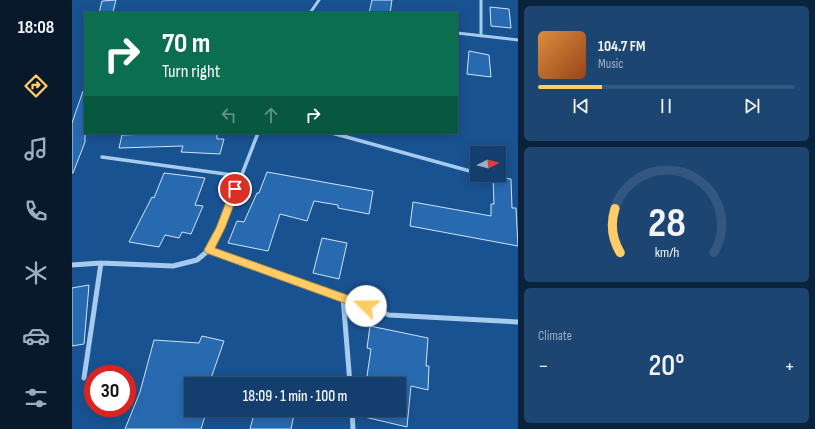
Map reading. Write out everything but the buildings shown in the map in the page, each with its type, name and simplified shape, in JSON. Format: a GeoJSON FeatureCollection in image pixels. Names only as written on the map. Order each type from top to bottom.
{"type":"FeatureCollection","features":[{"type":"Feature","properties":{"kind":"street"},"geometry":{"type":"LineString","coordinates":[[311,12],[319,0]]}},
{"type":"Feature","properties":{"kind":"street"},"geometry":{"type":"LineString","coordinates":[[481,0],[481,36]]}},
{"type":"Feature","properties":{"kind":"street"},"geometry":{"type":"LineString","coordinates":[[458,33],[518,40]]}},
{"type":"Feature","properties":{"kind":"street"},"geometry":{"type":"LineString","coordinates":[[72,265],[101,263],[173,266],[196,260],[209,250],[221,228],[258,134]]}},
{"type":"Feature","properties":{"kind":"street"},"geometry":{"type":"LineString","coordinates":[[336,134],[470,171]]}},
{"type":"Feature","properties":{"kind":"street"},"geometry":{"type":"LineString","coordinates":[[102,157],[240,176]]}},
{"type":"Feature","properties":{"kind":"street"},"geometry":{"type":"LineString","coordinates":[[209,250],[284,278],[343,297],[389,315],[518,322]]}},
{"type":"Feature","properties":{"kind":"street"},"geometry":{"type":"LineString","coordinates":[[86,365],[101,263]]}},
{"type":"Feature","properties":{"kind":"street"},"geometry":{"type":"LineString","coordinates":[[343,297],[349,377]]}},
{"type":"Feature","properties":{"kind":"street"},"geometry":{"type":"LineString","coordinates":[[352,417],[353,429]]}},
{"type":"Feature","properties":{"kind":"route"},"geometry":{"type":"LineString","coordinates":[[235,189],[221,228],[209,250],[366,306]]}}]}
